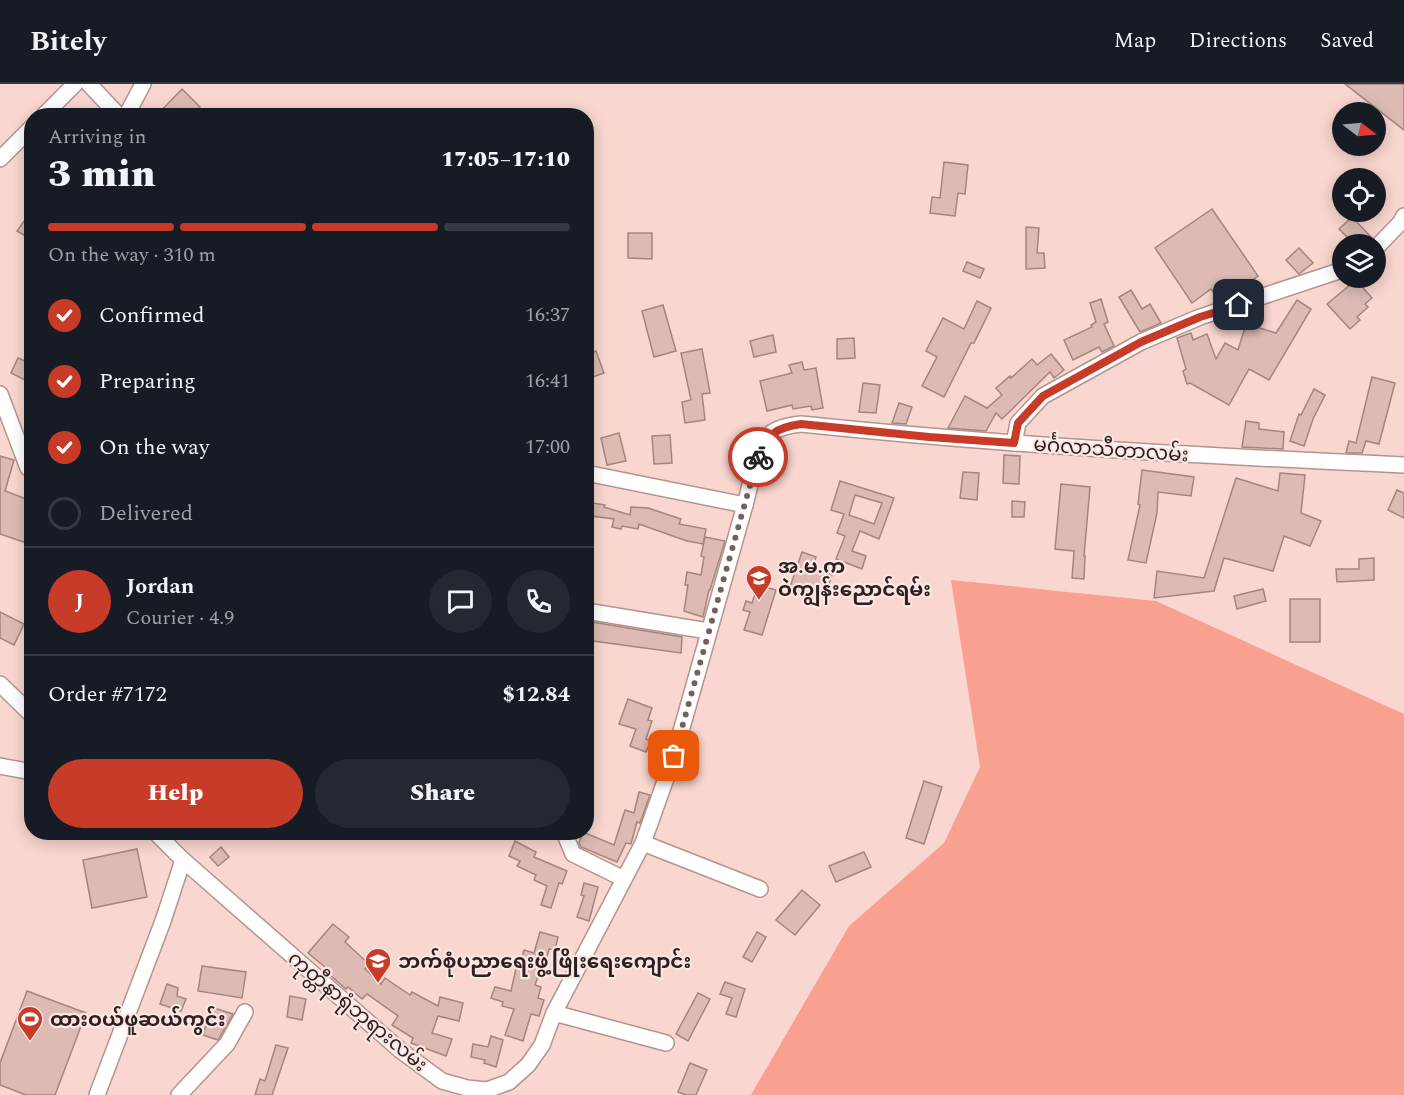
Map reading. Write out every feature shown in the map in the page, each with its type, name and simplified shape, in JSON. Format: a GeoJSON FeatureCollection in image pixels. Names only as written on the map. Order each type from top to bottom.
{"type":"FeatureCollection","features":[{"type":"Feature","properties":{"kind":"street"},"geometry":{"type":"LineString","coordinates":[[51,108],[75,84]]}},
{"type":"Feature","properties":{"kind":"street"},"geometry":{"type":"LineString","coordinates":[[89,84],[112,108]]}},
{"type":"Feature","properties":{"kind":"street"},"geometry":{"type":"LineString","coordinates":[[130,108],[143,84]]}},
{"type":"Feature","properties":{"kind":"street"},"geometry":{"type":"LineString","coordinates":[[0,159],[24,135]]}},
{"type":"Feature","properties":{"kind":"street"},"geometry":{"type":"LineString","coordinates":[[1386,238],[1404,216]]}},
{"type":"Feature","properties":{"kind":"street"},"geometry":{"type":"LineString","coordinates":[[1014,443],[1018,423],[1043,396],[1141,342],[1200,317],[1332,273]]}},
{"type":"Feature","properties":{"kind":"street"},"geometry":{"type":"LineString","coordinates":[[0,394],[24,457]]}},
{"type":"Feature","properties":{"kind":"street","name":"မင်္ဂလာသီတာလမ်း"},"geometry":{"type":"LineString","coordinates":[[745,505],[758,456],[770,434],[788,426],[801,424],[1014,443],[1404,465]]}},
{"type":"Feature","properties":{"kind":"street"},"geometry":{"type":"LineString","coordinates":[[594,475],[745,505]]}},
{"type":"Feature","properties":{"kind":"street","name":"ကုတ္တီနာရုံဘုရားလမ်း"},"geometry":{"type":"LineString","coordinates":[[163,840],[400,1050],[442,1081],[467,1088],[487,1090],[509,1082],[528,1065],[542,1045],[554,1013],[643,843],[674,756],[745,505]]}},
{"type":"Feature","properties":{"kind":"street"},"geometry":{"type":"LineString","coordinates":[[594,612],[708,631]]}},
{"type":"Feature","properties":{"kind":"street"},"geometry":{"type":"LineString","coordinates":[[0,684],[24,707]]}},
{"type":"Feature","properties":{"kind":"street"},"geometry":{"type":"LineString","coordinates":[[0,766],[24,770]]}},
{"type":"Feature","properties":{"kind":"street"},"geometry":{"type":"LineString","coordinates":[[567,840],[573,854],[624,879]]}},
{"type":"Feature","properties":{"kind":"street"},"geometry":{"type":"LineString","coordinates":[[643,843],[760,889]]}},
{"type":"Feature","properties":{"kind":"street"},"geometry":{"type":"LineString","coordinates":[[97,1095],[163,921],[183,860]]}},
{"type":"Feature","properties":{"kind":"street"},"geometry":{"type":"LineString","coordinates":[[179,1095],[227,1044],[245,1012]]}},
{"type":"Feature","properties":{"kind":"street"},"geometry":{"type":"LineString","coordinates":[[554,1013],[666,1043]]}},
{"type":"Feature","properties":{"kind":"shaded area"},"geometry":{"type":"Polygon","coordinates":[[[951,580],[1156,601],[1404,714],[1404,1095],[751,1095],[849,926],[944,843],[980,767],[951,580]]]}},
{"type":"Feature","properties":{"kind":"building"},"geometry":{"type":"Polygon","coordinates":[[[1345,84],[1404,84],[1404,130],[1386,116],[1386,102],[1368,102],[1345,84]]]}},
{"type":"Feature","properties":{"kind":"building"},"geometry":{"type":"Polygon","coordinates":[[[182,89],[200,107],[199,108],[164,108],[182,89]]]}},
{"type":"Feature","properties":{"kind":"building"},"geometry":{"type":"Polygon","coordinates":[[[944,162],[968,165],[965,194],[958,193],[955,216],[930,213],[932,197],[940,198],[944,162]]]}},
{"type":"Feature","properties":{"kind":"building"},"geometry":{"type":"Polygon","coordinates":[[[1212,209],[1258,276],[1240,289],[1238,285],[1218,299],[1211,289],[1192,303],[1155,248],[1212,209]]]}},
{"type":"Feature","properties":{"kind":"building"},"geometry":{"type":"Polygon","coordinates":[[[24,221],[24,235],[17,231],[24,221]]]}},
{"type":"Feature","properties":{"kind":"building"},"geometry":{"type":"Polygon","coordinates":[[[1347,222],[1357,222],[1368,234],[1344,234],[1339,229],[1347,222]]]}},
{"type":"Feature","properties":{"kind":"building"},"geometry":{"type":"Polygon","coordinates":[[[1026,227],[1039,228],[1037,253],[1044,253],[1045,268],[1026,269],[1026,227]]]}},
{"type":"Feature","properties":{"kind":"building"},"geometry":{"type":"Polygon","coordinates":[[[628,233],[652,233],[652,259],[628,258],[628,233]]]}},
{"type":"Feature","properties":{"kind":"building"},"geometry":{"type":"Polygon","coordinates":[[[1299,248],[1313,263],[1299,274],[1286,260],[1299,248]]]}},
{"type":"Feature","properties":{"kind":"building"},"geometry":{"type":"Polygon","coordinates":[[[967,262],[984,269],[980,278],[963,271],[967,262]]]}},
{"type":"Feature","properties":{"kind":"building"},"geometry":{"type":"Polygon","coordinates":[[[1346,288],[1363,288],[1372,298],[1365,304],[1368,307],[1357,317],[1360,320],[1350,329],[1327,304],[1346,288]]]}},
{"type":"Feature","properties":{"kind":"building"},"geometry":{"type":"Polygon","coordinates":[[[1131,290],[1142,309],[1150,304],[1161,323],[1140,332],[1119,297],[1131,290]]]}},
{"type":"Feature","properties":{"kind":"building"},"geometry":{"type":"Polygon","coordinates":[[[1101,299],[1108,322],[1104,324],[1114,346],[1102,352],[1099,347],[1073,360],[1064,340],[1092,327],[1091,325],[1096,322],[1090,303],[1101,299]]]}},
{"type":"Feature","properties":{"kind":"building"},"geometry":{"type":"Polygon","coordinates":[[[1297,300],[1311,309],[1269,380],[1249,369],[1229,405],[1190,383],[1187,384],[1183,371],[1186,369],[1177,338],[1191,333],[1193,340],[1207,334],[1216,359],[1225,343],[1238,350],[1246,324],[1276,333],[1297,300]]]}},
{"type":"Feature","properties":{"kind":"building"},"geometry":{"type":"Polygon","coordinates":[[[977,301],[991,308],[944,397],[922,386],[937,357],[926,351],[943,318],[964,329],[977,301]]]}},
{"type":"Feature","properties":{"kind":"building"},"geometry":{"type":"Polygon","coordinates":[[[663,305],[676,351],[654,357],[642,311],[663,305]]]}},
{"type":"Feature","properties":{"kind":"building"},"geometry":{"type":"Polygon","coordinates":[[[773,335],[776,352],[754,357],[750,341],[773,335]]]}},
{"type":"Feature","properties":{"kind":"building"},"geometry":{"type":"Polygon","coordinates":[[[854,338],[855,358],[837,359],[837,339],[854,338]]]}},
{"type":"Feature","properties":{"kind":"building"},"geometry":{"type":"Polygon","coordinates":[[[702,349],[710,393],[702,394],[705,420],[685,423],[682,402],[691,400],[681,353],[702,349]]]}},
{"type":"Feature","properties":{"kind":"building"},"geometry":{"type":"Polygon","coordinates":[[[596,351],[604,373],[594,377],[594,352],[596,351]]]}},
{"type":"Feature","properties":{"kind":"building"},"geometry":{"type":"Polygon","coordinates":[[[1051,354],[1064,370],[1054,378],[1050,372],[1002,419],[996,413],[986,431],[948,428],[965,396],[987,408],[1002,395],[996,388],[1010,376],[1011,378],[1032,359],[1037,365],[1051,354]]]}},
{"type":"Feature","properties":{"kind":"building"},"geometry":{"type":"Polygon","coordinates":[[[18,358],[24,361],[24,380],[11,373],[18,358]]]}},
{"type":"Feature","properties":{"kind":"building"},"geometry":{"type":"Polygon","coordinates":[[[802,362],[804,370],[816,368],[823,408],[812,410],[811,406],[793,409],[792,405],[767,411],[760,381],[792,373],[789,365],[802,362]]]}},
{"type":"Feature","properties":{"kind":"building"},"geometry":{"type":"Polygon","coordinates":[[[1372,377],[1395,383],[1379,444],[1366,441],[1362,453],[1346,453],[1349,441],[1356,443],[1372,377]]]}},
{"type":"Feature","properties":{"kind":"building"},"geometry":{"type":"Polygon","coordinates":[[[863,383],[880,385],[876,413],[859,412],[863,383]]]}},
{"type":"Feature","properties":{"kind":"building"},"geometry":{"type":"Polygon","coordinates":[[[1314,389],[1325,395],[1313,419],[1304,446],[1290,441],[1299,414],[1301,415],[1314,389]]]}},
{"type":"Feature","properties":{"kind":"building"},"geometry":{"type":"Polygon","coordinates":[[[899,403],[912,407],[906,424],[892,423],[899,403]]]}},
{"type":"Feature","properties":{"kind":"building"},"geometry":{"type":"Polygon","coordinates":[[[1246,421],[1259,423],[1259,429],[1284,432],[1283,449],[1242,447],[1246,421]]]}},
{"type":"Feature","properties":{"kind":"building"},"geometry":{"type":"Polygon","coordinates":[[[619,433],[626,461],[607,465],[601,438],[619,433]]]}},
{"type":"Feature","properties":{"kind":"building"},"geometry":{"type":"Polygon","coordinates":[[[670,435],[672,463],[654,464],[652,436],[670,435]]]}},
{"type":"Feature","properties":{"kind":"building"},"geometry":{"type":"Polygon","coordinates":[[[1004,455],[1020,456],[1019,484],[1003,483],[1004,455]]]}},
{"type":"Feature","properties":{"kind":"building"},"geometry":{"type":"Polygon","coordinates":[[[0,456],[14,460],[5,491],[24,498],[24,542],[0,534],[0,456]]]}},
{"type":"Feature","properties":{"kind":"building"},"geometry":{"type":"Polygon","coordinates":[[[1142,470],[1194,477],[1191,496],[1158,492],[1157,513],[1146,563],[1128,560],[1140,505],[1138,504],[1142,470]]]}},
{"type":"Feature","properties":{"kind":"building"},"geometry":{"type":"Polygon","coordinates":[[[963,472],[979,473],[977,500],[960,498],[963,472]]]}},
{"type":"Feature","properties":{"kind":"building"},"geometry":{"type":"Polygon","coordinates":[[[1280,473],[1305,475],[1301,513],[1321,521],[1310,546],[1284,536],[1273,571],[1224,558],[1214,591],[1154,598],[1157,571],[1204,578],[1236,478],[1278,491],[1280,473]]]}},
{"type":"Feature","properties":{"kind":"building"},"geometry":{"type":"Polygon","coordinates":[[[840,481],[894,498],[879,539],[860,531],[852,551],[866,556],[862,569],[836,559],[845,536],[837,533],[844,514],[831,510],[840,481]],[[855,495],[849,515],[874,524],[882,503],[855,495]]]}},
{"type":"Feature","properties":{"kind":"building"},"geometry":{"type":"Polygon","coordinates":[[[1061,484],[1090,487],[1084,579],[1072,578],[1074,551],[1055,549],[1061,484]]]}},
{"type":"Feature","properties":{"kind":"building"},"geometry":{"type":"Polygon","coordinates":[[[1397,490],[1404,493],[1404,518],[1388,510],[1397,490]]]}},
{"type":"Feature","properties":{"kind":"building"},"geometry":{"type":"Polygon","coordinates":[[[1012,501],[1025,502],[1024,517],[1012,517],[1012,501]]]}},
{"type":"Feature","properties":{"kind":"building"},"geometry":{"type":"Polygon","coordinates":[[[594,503],[630,515],[631,507],[648,508],[681,519],[679,524],[706,529],[703,544],[687,541],[639,524],[638,529],[612,527],[614,519],[594,516],[594,503]]]}},
{"type":"Feature","properties":{"kind":"building"},"geometry":{"type":"Polygon","coordinates":[[[705,537],[725,541],[703,617],[684,611],[688,585],[685,585],[687,572],[701,575],[704,557],[701,556],[705,537]]]}},
{"type":"Feature","properties":{"kind":"building"},"geometry":{"type":"Polygon","coordinates":[[[802,552],[816,557],[813,567],[832,575],[826,593],[806,585],[803,595],[789,590],[802,552]]]}},
{"type":"Feature","properties":{"kind":"building"},"geometry":{"type":"Polygon","coordinates":[[[1374,558],[1374,580],[1337,582],[1336,569],[1359,569],[1359,559],[1374,558]]]}},
{"type":"Feature","properties":{"kind":"building"},"geometry":{"type":"Polygon","coordinates":[[[758,585],[776,590],[762,635],[744,630],[750,612],[743,610],[746,601],[752,603],[758,585]]]}},
{"type":"Feature","properties":{"kind":"building"},"geometry":{"type":"Polygon","coordinates":[[[1263,589],[1266,601],[1237,609],[1234,596],[1263,589]]]}},
{"type":"Feature","properties":{"kind":"building"},"geometry":{"type":"Polygon","coordinates":[[[1290,599],[1320,599],[1320,642],[1290,642],[1290,599]]]}},
{"type":"Feature","properties":{"kind":"building"},"geometry":{"type":"Polygon","coordinates":[[[0,612],[24,624],[14,645],[0,638],[0,612]]]}},
{"type":"Feature","properties":{"kind":"building"},"geometry":{"type":"Polygon","coordinates":[[[594,622],[682,637],[681,653],[594,641],[594,622]]]}},
{"type":"Feature","properties":{"kind":"building"},"geometry":{"type":"Polygon","coordinates":[[[628,699],[652,708],[648,720],[652,721],[646,739],[651,741],[646,752],[630,746],[636,729],[619,724],[628,699]]]}},
{"type":"Feature","properties":{"kind":"building"},"geometry":{"type":"Polygon","coordinates":[[[924,781],[942,787],[924,844],[906,838],[924,781]]]}},
{"type":"Feature","properties":{"kind":"building"},"geometry":{"type":"Polygon","coordinates":[[[639,792],[650,795],[640,823],[637,822],[631,844],[626,843],[617,862],[581,847],[580,840],[594,840],[594,837],[614,845],[625,810],[634,813],[639,792]]]}},
{"type":"Feature","properties":{"kind":"building"},"geometry":{"type":"Polygon","coordinates":[[[515,841],[536,852],[534,857],[567,871],[562,884],[559,883],[551,908],[541,905],[547,886],[534,880],[536,875],[517,866],[520,861],[509,856],[515,841]]]}},
{"type":"Feature","properties":{"kind":"building"},"geometry":{"type":"Polygon","coordinates":[[[221,847],[229,857],[218,866],[210,857],[221,847]]]}},
{"type":"Feature","properties":{"kind":"building"},"geometry":{"type":"Polygon","coordinates":[[[137,849],[147,897],[92,908],[83,860],[137,849]]]}},
{"type":"Feature","properties":{"kind":"building"},"geometry":{"type":"Polygon","coordinates":[[[864,852],[871,867],[836,882],[829,866],[864,852]]]}},
{"type":"Feature","properties":{"kind":"building"},"geometry":{"type":"Polygon","coordinates":[[[584,883],[598,887],[589,921],[577,917],[584,896],[581,895],[584,883]]]}},
{"type":"Feature","properties":{"kind":"building"},"geometry":{"type":"Polygon","coordinates":[[[802,890],[820,905],[795,935],[776,920],[802,890]]]}},
{"type":"Feature","properties":{"kind":"building"},"geometry":{"type":"Polygon","coordinates":[[[333,924],[349,937],[345,942],[369,964],[365,969],[381,984],[385,978],[410,995],[412,992],[438,1006],[440,997],[463,1003],[459,1021],[438,1016],[432,1033],[452,1039],[446,1056],[411,1043],[413,1038],[392,1025],[398,1016],[367,994],[362,999],[348,987],[346,989],[330,975],[332,973],[308,953],[333,924]]]}},
{"type":"Feature","properties":{"kind":"building"},"geometry":{"type":"Polygon","coordinates":[[[540,932],[558,937],[555,950],[549,949],[544,968],[541,967],[535,985],[541,987],[538,998],[544,1000],[539,1016],[531,1014],[523,1041],[505,1035],[514,1009],[502,1006],[503,1002],[491,998],[495,987],[511,991],[517,964],[520,965],[524,950],[534,953],[540,932]]]}},
{"type":"Feature","properties":{"kind":"building"},"geometry":{"type":"Polygon","coordinates":[[[757,932],[766,937],[752,962],[743,957],[757,932]]]}},
{"type":"Feature","properties":{"kind":"building"},"geometry":{"type":"Polygon","coordinates":[[[202,966],[246,972],[242,998],[198,991],[202,966]]]}},
{"type":"Feature","properties":{"kind":"building"},"geometry":{"type":"Polygon","coordinates":[[[725,982],[745,989],[736,1017],[726,1014],[732,998],[720,994],[725,982]]]}},
{"type":"Feature","properties":{"kind":"building"},"geometry":{"type":"Polygon","coordinates":[[[167,984],[178,988],[177,996],[186,999],[181,1011],[160,1004],[167,984]]]}},
{"type":"Feature","properties":{"kind":"building"},"geometry":{"type":"Polygon","coordinates":[[[27,991],[86,1013],[55,1095],[26,1095],[0,1085],[0,1063],[27,991]]]}},
{"type":"Feature","properties":{"kind":"building"},"geometry":{"type":"Polygon","coordinates":[[[698,993],[710,999],[688,1041],[676,1034],[698,993]]]}},
{"type":"Feature","properties":{"kind":"building"},"geometry":{"type":"Polygon","coordinates":[[[290,996],[306,999],[302,1020],[287,1017],[290,996]]]}},
{"type":"Feature","properties":{"kind":"building"},"geometry":{"type":"Polygon","coordinates":[[[211,1007],[233,1014],[218,1040],[203,1035],[211,1007]]]}},
{"type":"Feature","properties":{"kind":"building"},"geometry":{"type":"Polygon","coordinates":[[[491,1036],[503,1040],[496,1067],[484,1063],[485,1060],[471,1057],[473,1044],[488,1047],[491,1036]]]}},
{"type":"Feature","properties":{"kind":"building"},"geometry":{"type":"Polygon","coordinates":[[[276,1045],[288,1048],[272,1095],[255,1095],[260,1079],[265,1081],[276,1045]]]}},
{"type":"Feature","properties":{"kind":"building"},"geometry":{"type":"Polygon","coordinates":[[[690,1063],[707,1070],[696,1095],[678,1092],[690,1063]]]}},
{"type":"Feature","properties":{"kind":"way so far"},"geometry":{"type":"LineString","coordinates":[[674,756],[758,457]]}},
{"type":"Feature","properties":{"kind":"place","name":"အ.မ.က ဝဲကျွန်းညောင်ရမ်း"},"geometry":{"type":"Point","coordinates":[759,601]}},
{"type":"Feature","properties":{"kind":"place","name":"ဘက်စုံပညာရေးဖွံ့ဖြိုးရေးကျောင်း"},"geometry":{"type":"Point","coordinates":[378,984]}},
{"type":"Feature","properties":{"kind":"place","name":"ထားဝယ်ဖူဆယ်ကွင်း"},"geometry":{"type":"Point","coordinates":[30,1042]}},
{"type":"Feature","properties":{"kind":"route"},"geometry":{"type":"LineString","coordinates":[[758,457],[770,434],[788,426],[801,424],[1014,443],[1018,423],[1043,396],[1141,342],[1200,317],[1239,305]]}}]}
